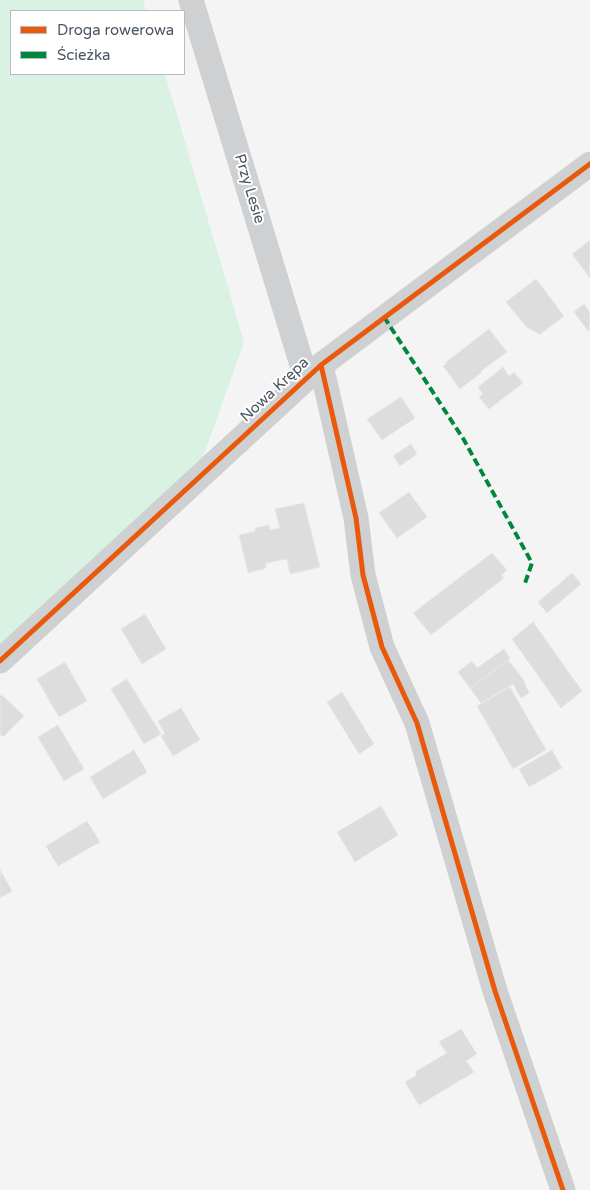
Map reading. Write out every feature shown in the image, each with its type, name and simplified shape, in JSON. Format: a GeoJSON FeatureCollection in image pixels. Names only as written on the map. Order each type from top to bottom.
{"type":"FeatureCollection","features":[{"type":"Feature","properties":{"kind":"street","name":"Przy Lesie"},"geometry":{"type":"LineString","coordinates":[[191,0],[314,372],[356,518],[363,575],[382,647],[417,723],[495,991],[563,1190]]}},
{"type":"Feature","properties":{"kind":"street","name":"Nowa Krępa"},"geometry":{"type":"LineString","coordinates":[[0,661],[314,372],[590,164]]}},
{"type":"Feature","properties":{"kind":"green space"},"geometry":{"type":"Polygon","coordinates":[[[0,0],[143,0],[146,10],[10,10],[10,75],[165,75],[244,342],[201,463],[0,647],[0,0]]]}},
{"type":"Feature","properties":{"kind":"building"},"geometry":{"type":"Polygon","coordinates":[[[590,240],[590,278],[572,254],[590,240]]]}},
{"type":"Feature","properties":{"kind":"building"},"geometry":{"type":"Polygon","coordinates":[[[536,279],[564,316],[539,334],[528,329],[506,302],[536,279]]]}},
{"type":"Feature","properties":{"kind":"building"},"geometry":{"type":"Polygon","coordinates":[[[584,304],[590,312],[589,332],[574,312],[584,304]]]}},
{"type":"Feature","properties":{"kind":"building"},"geometry":{"type":"Polygon","coordinates":[[[489,329],[507,352],[460,389],[443,366],[489,329]]]}},
{"type":"Feature","properties":{"kind":"building"},"geometry":{"type":"Polygon","coordinates":[[[503,367],[509,376],[514,372],[523,383],[489,409],[479,397],[483,394],[478,387],[503,367]]]}},
{"type":"Feature","properties":{"kind":"building"},"geometry":{"type":"Polygon","coordinates":[[[401,397],[415,418],[382,440],[367,419],[401,397]]]}},
{"type":"Feature","properties":{"kind":"building"},"geometry":{"type":"Polygon","coordinates":[[[411,444],[417,454],[400,466],[393,456],[411,444]]]}},
{"type":"Feature","properties":{"kind":"building"},"geometry":{"type":"Polygon","coordinates":[[[409,492],[427,517],[397,538],[379,513],[409,492]]]}},
{"type":"Feature","properties":{"kind":"building"},"geometry":{"type":"Polygon","coordinates":[[[304,503],[320,567],[290,574],[287,559],[266,563],[266,568],[248,573],[239,535],[255,531],[255,528],[269,525],[270,530],[280,528],[275,509],[304,503]]]}},
{"type":"Feature","properties":{"kind":"building"},"geometry":{"type":"Polygon","coordinates":[[[492,553],[507,570],[501,576],[504,578],[431,635],[413,613],[492,553]]]}},
{"type":"Feature","properties":{"kind":"building"},"geometry":{"type":"Polygon","coordinates":[[[572,573],[581,584],[547,613],[538,602],[572,573]]]}},
{"type":"Feature","properties":{"kind":"building"},"geometry":{"type":"Polygon","coordinates":[[[145,614],[166,649],[142,664],[121,629],[145,614]]]}},
{"type":"Feature","properties":{"kind":"building"},"geometry":{"type":"Polygon","coordinates":[[[533,622],[582,691],[561,708],[512,639],[533,622]]]}},
{"type":"Feature","properties":{"kind":"building"},"geometry":{"type":"Polygon","coordinates":[[[504,649],[510,659],[470,688],[458,672],[472,661],[477,668],[504,649]]]}},
{"type":"Feature","properties":{"kind":"building"},"geometry":{"type":"Polygon","coordinates":[[[508,660],[523,679],[529,693],[521,698],[513,684],[481,703],[470,688],[508,660]]]}},
{"type":"Feature","properties":{"kind":"building"},"geometry":{"type":"Polygon","coordinates":[[[65,662],[87,701],[59,717],[37,679],[65,662]]]}},
{"type":"Feature","properties":{"kind":"building"},"geometry":{"type":"Polygon","coordinates":[[[127,679],[161,734],[144,744],[111,689],[127,679]]]}},
{"type":"Feature","properties":{"kind":"building"},"geometry":{"type":"Polygon","coordinates":[[[510,687],[546,750],[513,769],[477,706],[510,687]]]}},
{"type":"Feature","properties":{"kind":"building"},"geometry":{"type":"Polygon","coordinates":[[[342,692],[374,744],[359,754],[327,702],[342,692]]]}},
{"type":"Feature","properties":{"kind":"building"},"geometry":{"type":"Polygon","coordinates":[[[2,695],[24,716],[3,737],[0,734],[0,696],[2,695]]]}},
{"type":"Feature","properties":{"kind":"building"},"geometry":{"type":"Polygon","coordinates":[[[181,708],[200,740],[173,756],[161,736],[165,734],[158,721],[181,708]]]}},
{"type":"Feature","properties":{"kind":"building"},"geometry":{"type":"Polygon","coordinates":[[[58,725],[84,769],[64,781],[38,737],[58,725]]]}},
{"type":"Feature","properties":{"kind":"building"},"geometry":{"type":"Polygon","coordinates":[[[134,750],[147,772],[103,799],[90,777],[134,750]]]}},
{"type":"Feature","properties":{"kind":"building"},"geometry":{"type":"Polygon","coordinates":[[[552,750],[562,768],[529,787],[519,769],[552,750]]]}},
{"type":"Feature","properties":{"kind":"building"},"geometry":{"type":"Polygon","coordinates":[[[381,806],[398,835],[355,862],[337,832],[381,806]]]}},
{"type":"Feature","properties":{"kind":"building"},"geometry":{"type":"Polygon","coordinates":[[[87,821],[100,842],[58,866],[46,846],[87,821]]]}},
{"type":"Feature","properties":{"kind":"building"},"geometry":{"type":"Polygon","coordinates":[[[0,870],[12,891],[0,898],[0,870]]]}},
{"type":"Feature","properties":{"kind":"building"},"geometry":{"type":"Polygon","coordinates":[[[461,1029],[477,1054],[466,1061],[474,1072],[419,1105],[405,1082],[417,1075],[415,1072],[447,1053],[439,1042],[461,1029]]]}},
{"type":"Feature","properties":{"kind":"marked path"},"geometry":{"type":"LineString","coordinates":[[384,317],[464,440],[532,563],[524,586]]}},
{"type":"Feature","properties":{"kind":"cycle path"},"geometry":{"type":"LineString","coordinates":[[0,661],[321,365],[590,164]]}},
{"type":"Feature","properties":{"kind":"cycle path"},"geometry":{"type":"LineString","coordinates":[[321,365],[356,518],[363,575],[382,647],[417,723],[495,991],[563,1190]]}}]}
